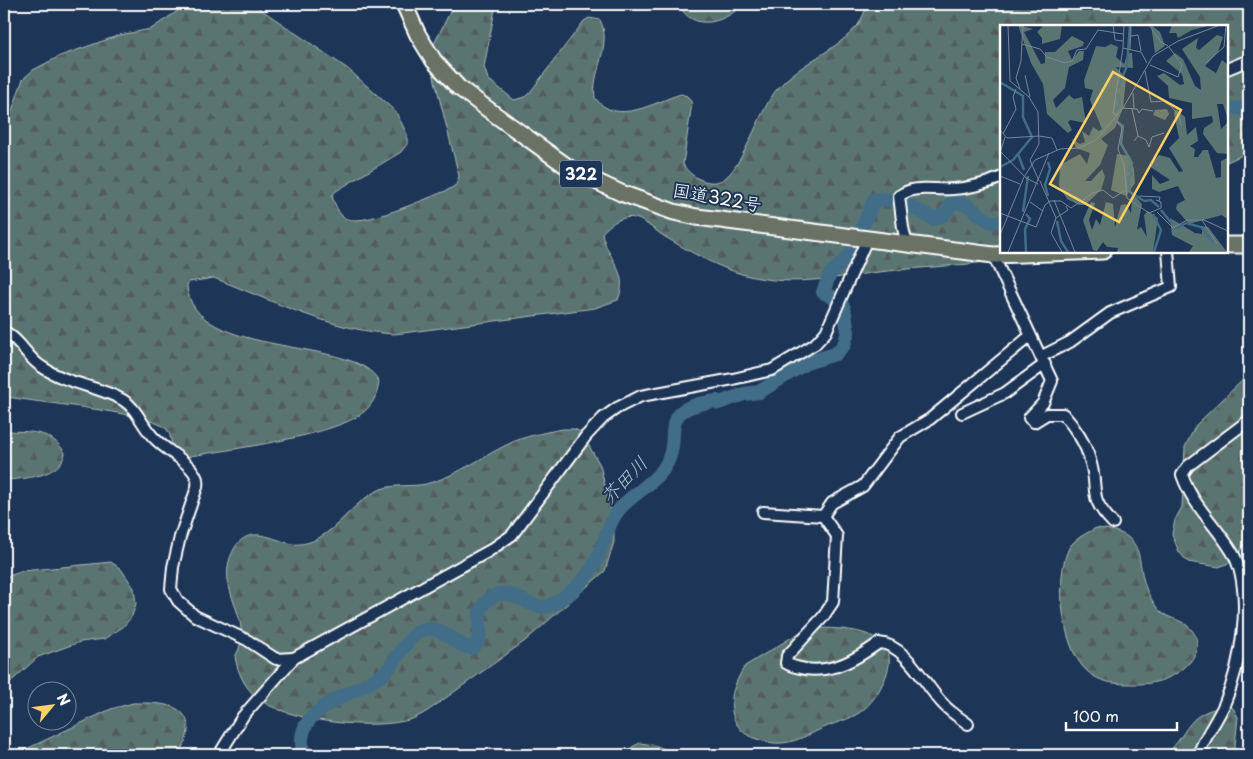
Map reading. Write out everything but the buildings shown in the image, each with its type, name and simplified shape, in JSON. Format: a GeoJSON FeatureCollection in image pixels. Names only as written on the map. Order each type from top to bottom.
{"type":"FeatureCollection","features":[{"type":"Feature","properties":{"kind":"highway","name":"国道322号"},"geometry":{"type":"LineString","coordinates":[[404,4],[426,51],[449,79],[572,170],[621,193],[674,212],[697,217],[993,255],[1076,252]]}},
{"type":"Feature","properties":{"kind":"highway"},"geometry":{"type":"LineString","coordinates":[[1228,245],[1249,245]]}},
{"type":"Feature","properties":{"kind":"street"},"geometry":{"type":"LineString","coordinates":[[1228,69],[1249,60]]}},
{"type":"Feature","properties":{"kind":"street"},"geometry":{"type":"LineString","coordinates":[[907,244],[903,228],[900,196],[905,192],[925,188],[952,190],[980,185],[1000,179]]}},
{"type":"Feature","properties":{"kind":"street"},"geometry":{"type":"LineString","coordinates":[[221,755],[222,750],[244,716],[294,658],[489,551],[512,535],[586,436],[603,418],[641,396],[772,370],[815,344],[826,332],[864,238]]}},
{"type":"Feature","properties":{"kind":"street"},"geometry":{"type":"LineString","coordinates":[[955,399],[966,415],[1005,393],[1043,360],[1110,313],[1171,286],[1168,252]]}},
{"type":"Feature","properties":{"kind":"street"},"geometry":{"type":"LineString","coordinates":[[993,255],[1052,381],[1043,403],[1029,418],[1034,422],[1047,414],[1063,414],[1075,427],[1090,459],[1094,496],[1098,508],[1113,523]]}},
{"type":"Feature","properties":{"kind":"street"},"geometry":{"type":"LineString","coordinates":[[4,331],[16,338],[38,365],[58,378],[107,393],[124,401],[140,416],[149,433],[193,471],[198,479],[198,487],[180,536],[171,580],[172,589],[178,600],[195,616],[247,640],[276,660],[294,658]]}},
{"type":"Feature","properties":{"kind":"street"},"geometry":{"type":"LineString","coordinates":[[823,516],[832,503],[863,486],[900,436],[930,419],[1030,336]]}},
{"type":"Feature","properties":{"kind":"street"},"geometry":{"type":"LineString","coordinates":[[1198,755],[1224,704],[1239,660],[1245,619],[1245,584],[1241,567],[1227,542],[1198,508],[1182,475],[1188,466],[1249,420]]}},
{"type":"Feature","properties":{"kind":"street"},"geometry":{"type":"LineString","coordinates":[[764,512],[823,516]]}},
{"type":"Feature","properties":{"kind":"street"},"geometry":{"type":"LineString","coordinates":[[823,516],[837,536],[833,602],[823,617],[786,656],[786,663],[814,670],[827,669],[841,666],[879,643],[885,644],[901,653],[944,705],[968,724]]}},
{"type":"Feature","properties":{"kind":"green space"},"geometry":{"type":"Polygon","coordinates":[[[188,4],[253,4],[348,69],[396,112],[407,134],[407,144],[401,152],[336,191],[332,196],[341,215],[351,220],[378,216],[394,211],[448,190],[456,185],[459,176],[430,61],[431,50],[454,4],[496,4],[484,67],[488,79],[514,100],[525,97],[531,91],[584,21],[589,18],[600,20],[604,39],[596,78],[595,98],[604,106],[614,111],[625,112],[681,94],[687,96],[692,103],[683,164],[694,176],[705,181],[717,182],[730,174],[737,164],[770,98],[777,89],[796,71],[829,50],[849,34],[858,25],[868,4],[1249,4],[1249,152],[1228,162],[1228,25],[1000,25],[1001,252],[994,261],[817,280],[781,281],[763,279],[735,272],[715,264],[676,244],[639,219],[630,217],[621,219],[602,233],[608,251],[620,273],[621,290],[618,300],[595,308],[395,334],[348,327],[303,314],[214,278],[189,282],[187,285],[196,309],[216,326],[244,337],[341,358],[365,367],[379,382],[375,397],[367,409],[354,419],[334,427],[281,441],[185,457],[173,453],[168,431],[158,424],[141,418],[4,396],[4,133],[23,79],[33,70],[60,56],[120,35],[151,29],[188,4]]]}},
{"type":"Feature","properties":{"kind":"green space"},"geometry":{"type":"Polygon","coordinates":[[[678,4],[744,4],[719,20],[701,22],[692,19],[678,4]]]}},
{"type":"Feature","properties":{"kind":"green space"},"geometry":{"type":"Polygon","coordinates":[[[1249,374],[1249,534],[1236,560],[1219,567],[1188,562],[1179,552],[1172,534],[1175,520],[1182,507],[1185,447],[1196,425],[1249,374]]]}},
{"type":"Feature","properties":{"kind":"green space"},"geometry":{"type":"Polygon","coordinates":[[[563,429],[574,429],[581,432],[600,465],[614,524],[614,542],[605,571],[525,641],[429,710],[414,718],[396,723],[354,724],[309,718],[270,706],[256,697],[248,688],[240,674],[235,657],[241,643],[241,630],[228,578],[228,564],[234,549],[240,541],[254,535],[262,535],[292,544],[310,542],[324,535],[363,500],[381,489],[426,484],[449,476],[515,441],[563,429]]]}},
{"type":"Feature","properties":{"kind":"green space"},"geometry":{"type":"Polygon","coordinates":[[[4,431],[31,432],[46,436],[59,445],[65,453],[62,461],[49,472],[40,475],[4,480],[4,431]]]}},
{"type":"Feature","properties":{"kind":"green space"},"geometry":{"type":"Polygon","coordinates":[[[1096,528],[1115,531],[1127,537],[1134,544],[1146,587],[1154,603],[1164,614],[1182,622],[1194,632],[1197,642],[1196,652],[1190,662],[1174,675],[1146,684],[1111,683],[1092,675],[1078,660],[1071,646],[1063,612],[1061,594],[1064,561],[1071,545],[1081,536],[1096,528]]]}},
{"type":"Feature","properties":{"kind":"green space"},"geometry":{"type":"Polygon","coordinates":[[[111,562],[121,569],[134,588],[136,604],[132,616],[123,627],[104,639],[80,642],[38,657],[4,688],[4,578],[22,571],[111,562]]]}},
{"type":"Feature","properties":{"kind":"green space"},"geometry":{"type":"Polygon","coordinates":[[[807,628],[851,630],[878,639],[886,648],[889,660],[886,676],[881,687],[872,701],[859,713],[794,741],[778,743],[749,736],[743,732],[733,716],[733,694],[741,673],[745,666],[807,628]]]}},
{"type":"Feature","properties":{"kind":"green space"},"geometry":{"type":"Polygon","coordinates":[[[133,703],[169,706],[183,714],[187,721],[187,737],[176,755],[4,755],[20,752],[62,732],[78,732],[78,725],[111,709],[133,703]]]}},
{"type":"Feature","properties":{"kind":"green space"},"geometry":{"type":"Polygon","coordinates":[[[1227,706],[1233,708],[1238,717],[1234,755],[1166,755],[1190,723],[1196,718],[1213,709],[1227,706]]]}},
{"type":"Feature","properties":{"kind":"green space"},"geometry":{"type":"Polygon","coordinates":[[[640,743],[654,745],[681,755],[624,755],[632,747],[640,743]]]}},
{"type":"Feature","properties":{"kind":"waterway","name":"芥田川"},"geometry":{"type":"LineString","coordinates":[[1228,108],[1249,109]]}},
{"type":"Feature","properties":{"kind":"waterway","name":"芥田川"},"geometry":{"type":"LineString","coordinates":[[304,755],[302,736],[310,719],[335,700],[382,675],[388,670],[413,636],[420,631],[434,629],[446,634],[462,645],[472,648],[479,637],[481,609],[494,596],[510,595],[543,607],[551,605],[572,591],[585,578],[594,564],[617,512],[662,471],[669,458],[677,417],[683,410],[696,405],[717,401],[719,403],[744,394],[759,392],[806,363],[835,354],[844,345],[848,332],[844,308],[838,300],[823,292],[830,274],[850,255],[874,200],[897,201],[933,219],[944,215],[951,204],[966,204],[982,217],[994,222],[1000,221]]}}]}
